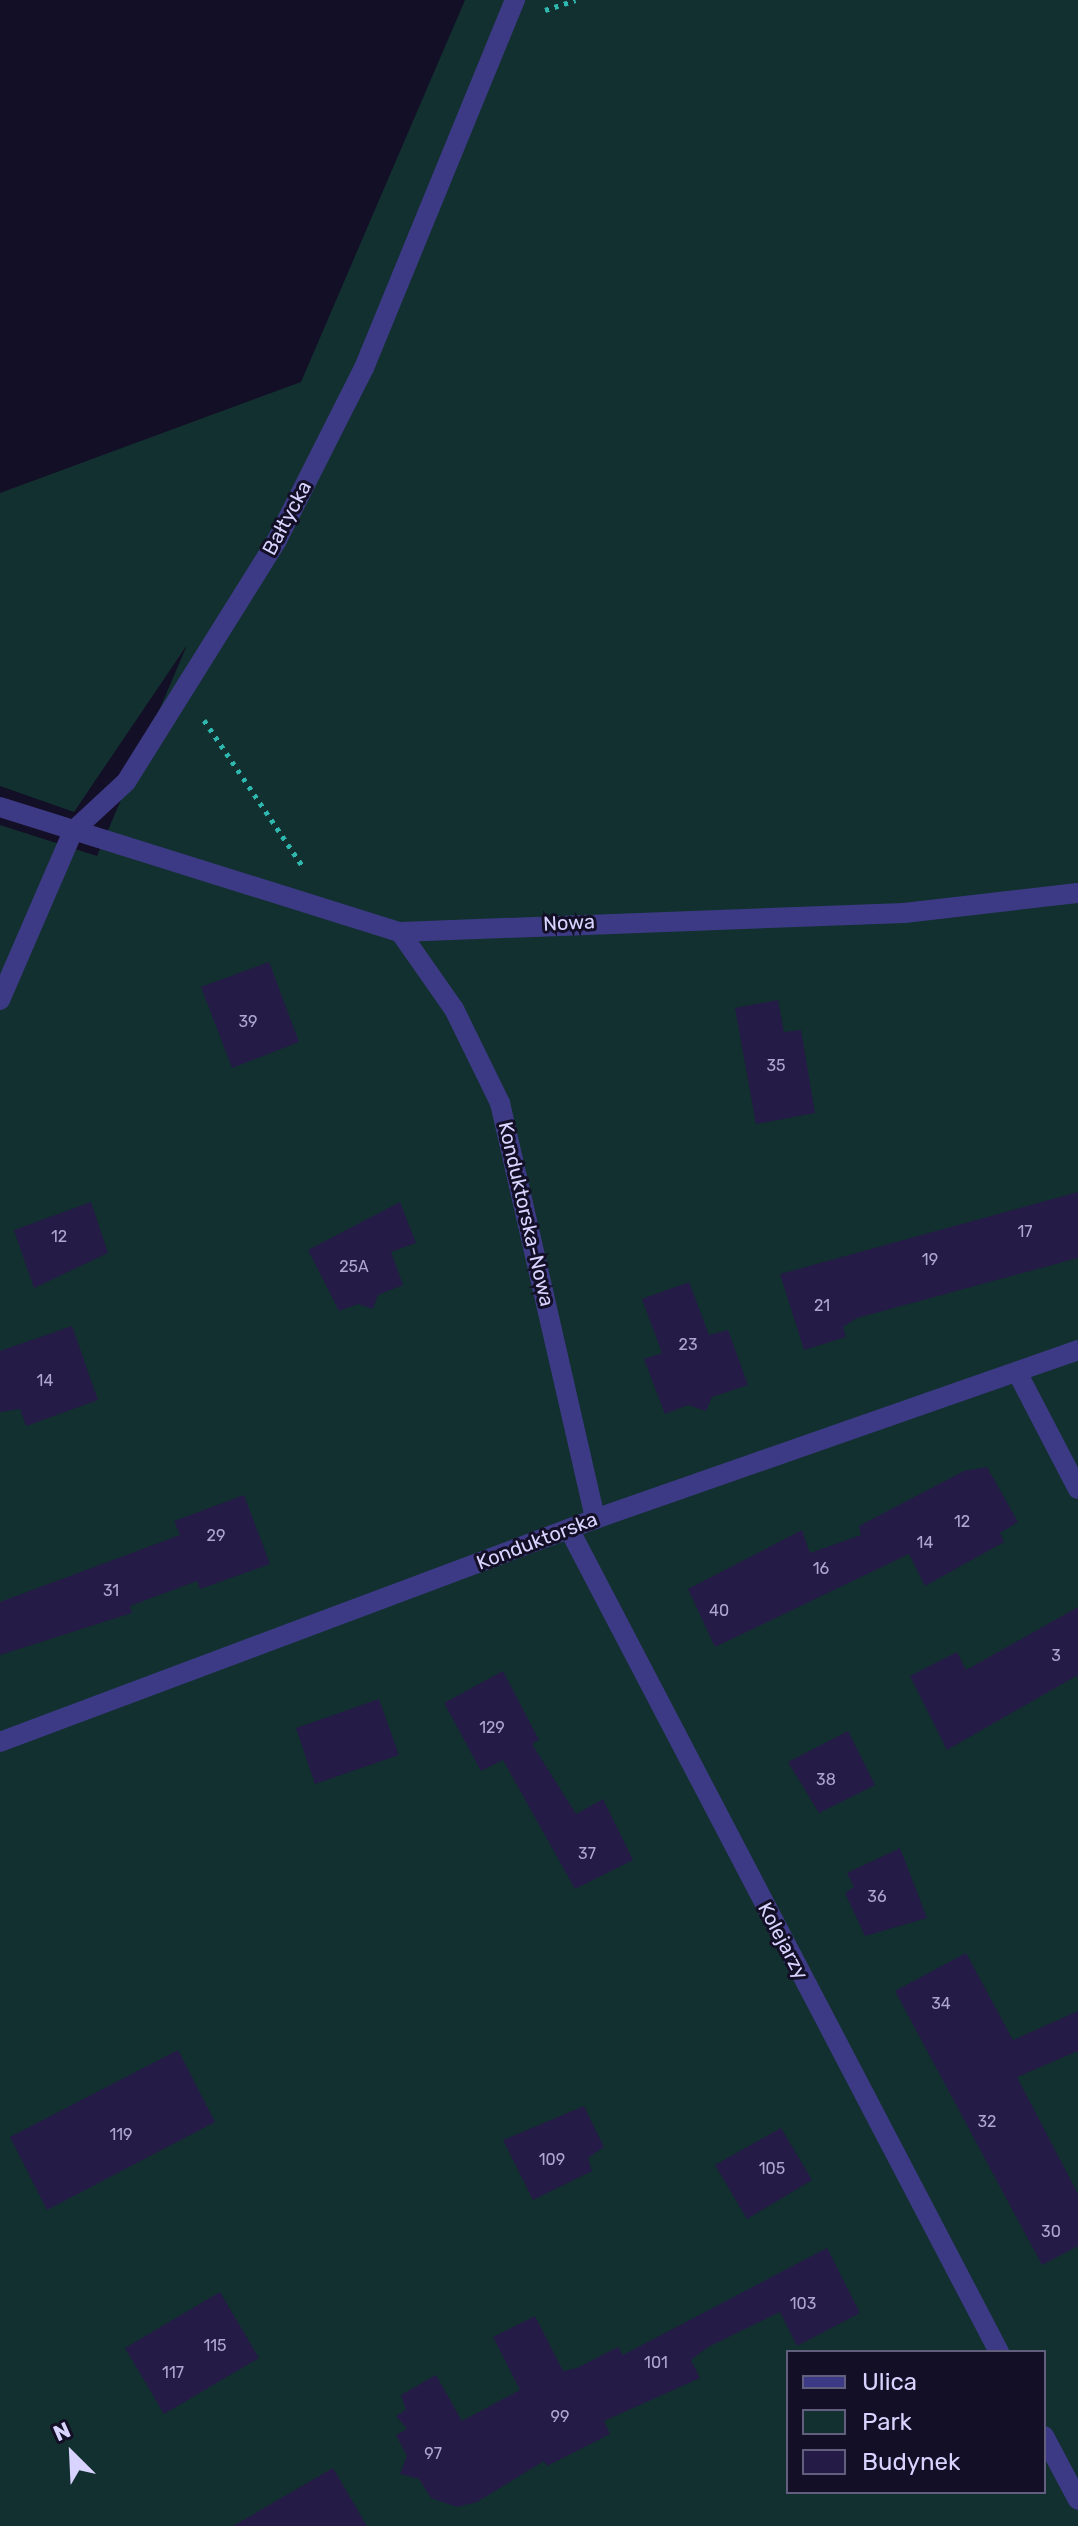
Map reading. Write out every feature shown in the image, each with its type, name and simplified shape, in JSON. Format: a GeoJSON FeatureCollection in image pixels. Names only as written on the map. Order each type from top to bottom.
{"type":"FeatureCollection","features":[{"type":"Feature","properties":{"kind":"street","name":"Bałtycka"},"geometry":{"type":"LineString","coordinates":[[0,1000],[73,831],[126,782],[277,540],[364,368],[515,0]]}},
{"type":"Feature","properties":{"kind":"street","name":"Nowa"},"geometry":{"type":"LineString","coordinates":[[0,807],[400,932],[904,913],[1078,893]]}},
{"type":"Feature","properties":{"kind":"street","name":"Konduktorska-Nowa"},"geometry":{"type":"LineString","coordinates":[[400,932],[454,1009],[500,1103],[595,1519]]}},
{"type":"Feature","properties":{"kind":"street","name":"Konduktorska"},"geometry":{"type":"LineString","coordinates":[[0,1742],[595,1519],[1078,1350]]}},
{"type":"Feature","properties":{"kind":"street"},"geometry":{"type":"LineString","coordinates":[[1017,1372],[1078,1489]]}},
{"type":"Feature","properties":{"kind":"street","name":"Kolejarzy"},"geometry":{"type":"LineString","coordinates":[[569,1529],[998,2350]]}},
{"type":"Feature","properties":{"kind":"street"},"geometry":{"type":"LineString","coordinates":[[1046,2440],[1078,2500]]}},
{"type":"Feature","properties":{"kind":"path"},"geometry":{"type":"LineString","coordinates":[[189,682],[228,763],[338,914]]}},
{"type":"Feature","properties":{"kind":"green space"},"geometry":{"type":"Polygon","coordinates":[[[465,0],[1078,0],[1078,2526],[0,2526],[0,825],[97,856],[187,645],[74,812],[0,786],[0,493],[301,382],[465,0]]]}},
{"type":"Feature","properties":{"kind":"building"},"geometry":{"type":"Polygon","coordinates":[[[269,962],[299,1042],[232,1068],[201,987],[269,962]]]}},
{"type":"Feature","properties":{"kind":"building"},"geometry":{"type":"Polygon","coordinates":[[[778,1000],[784,1032],[801,1030],[815,1113],[756,1124],[735,1008],[778,1000]]]}},
{"type":"Feature","properties":{"kind":"building"},"geometry":{"type":"Polygon","coordinates":[[[1078,1192],[1078,1258],[857,1318],[843,1327],[846,1337],[804,1350],[780,1274],[1078,1192]]]}},
{"type":"Feature","properties":{"kind":"building"},"geometry":{"type":"Polygon","coordinates":[[[91,1202],[108,1253],[34,1288],[14,1230],[91,1202]]]}},
{"type":"Feature","properties":{"kind":"building"},"geometry":{"type":"Polygon","coordinates":[[[400,1202],[416,1243],[391,1252],[403,1285],[378,1295],[373,1309],[358,1304],[339,1311],[308,1250],[400,1202]]]}},
{"type":"Feature","properties":{"kind":"building"},"geometry":{"type":"Polygon","coordinates":[[[689,1282],[709,1335],[728,1330],[748,1385],[712,1397],[706,1411],[688,1405],[665,1414],[644,1359],[662,1353],[642,1299],[689,1282]]]}},
{"type":"Feature","properties":{"kind":"building"},"geometry":{"type":"Polygon","coordinates":[[[72,1326],[98,1400],[26,1426],[20,1409],[0,1412],[0,1351],[72,1326]]]}},
{"type":"Feature","properties":{"kind":"building"},"geometry":{"type":"Polygon","coordinates":[[[987,1467],[1018,1522],[1000,1533],[1004,1542],[925,1586],[909,1554],[715,1647],[688,1589],[802,1530],[810,1553],[861,1535],[859,1526],[964,1471],[987,1467]]]}},
{"type":"Feature","properties":{"kind":"building"},"geometry":{"type":"Polygon","coordinates":[[[244,1495],[270,1564],[200,1589],[197,1581],[130,1606],[132,1613],[0,1655],[0,1602],[180,1535],[174,1521],[244,1495]]]}},
{"type":"Feature","properties":{"kind":"building"},"geometry":{"type":"Polygon","coordinates":[[[1078,1607],[1078,1675],[947,1750],[910,1676],[957,1652],[966,1670],[1078,1607]]]}},
{"type":"Feature","properties":{"kind":"building"},"geometry":{"type":"Polygon","coordinates":[[[503,1671],[539,1740],[532,1744],[576,1814],[603,1799],[633,1860],[575,1889],[503,1760],[481,1771],[444,1703],[503,1671]]]}},
{"type":"Feature","properties":{"kind":"building"},"geometry":{"type":"Polygon","coordinates":[[[379,1699],[399,1755],[315,1784],[296,1728],[379,1699]]]}},
{"type":"Feature","properties":{"kind":"building"},"geometry":{"type":"Polygon","coordinates":[[[848,1731],[875,1785],[819,1813],[788,1762],[848,1731]]]}},
{"type":"Feature","properties":{"kind":"building"},"geometry":{"type":"Polygon","coordinates":[[[900,1848],[927,1918],[865,1936],[845,1893],[854,1887],[847,1873],[900,1848]]]}},
{"type":"Feature","properties":{"kind":"building"},"geometry":{"type":"Polygon","coordinates":[[[966,1953],[1013,2040],[1078,2011],[1078,2051],[1017,2077],[1078,2194],[1078,2246],[1042,2265],[895,1991],[966,1953]]]}},
{"type":"Feature","properties":{"kind":"building"},"geometry":{"type":"Polygon","coordinates":[[[178,2050],[215,2122],[47,2210],[10,2137],[178,2050]]]}},
{"type":"Feature","properties":{"kind":"building"},"geometry":{"type":"Polygon","coordinates":[[[584,2106],[604,2147],[588,2158],[592,2171],[533,2200],[503,2140],[584,2106]]]}},
{"type":"Feature","properties":{"kind":"building"},"geometry":{"type":"Polygon","coordinates":[[[781,2128],[812,2180],[747,2219],[715,2165],[781,2128]]]}},
{"type":"Feature","properties":{"kind":"building"},"geometry":{"type":"Polygon","coordinates":[[[827,2248],[860,2313],[797,2346],[780,2312],[708,2347],[691,2360],[700,2378],[604,2421],[610,2434],[547,2466],[544,2461],[477,2502],[457,2507],[431,2498],[419,2479],[400,2474],[407,2456],[396,2435],[407,2429],[396,2416],[406,2410],[401,2395],[436,2375],[462,2421],[520,2390],[493,2337],[535,2316],[563,2371],[577,2368],[618,2347],[623,2355],[827,2248]]]}},
{"type":"Feature","properties":{"kind":"building"},"geometry":{"type":"Polygon","coordinates":[[[220,2292],[259,2358],[164,2414],[125,2348],[220,2292]]]}},
{"type":"Feature","properties":{"kind":"building"},"geometry":{"type":"Polygon","coordinates":[[[333,2468],[367,2526],[233,2526],[333,2468]]]}}]}
